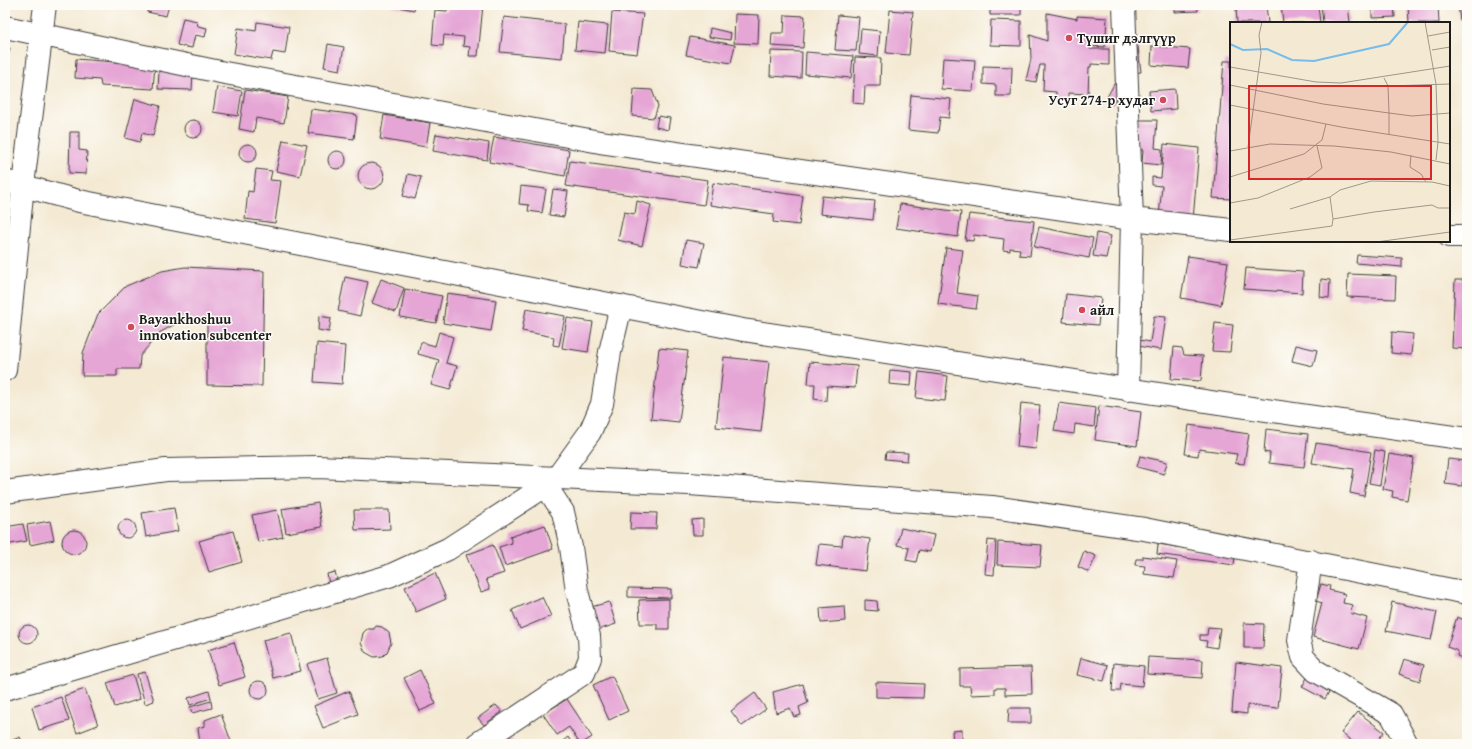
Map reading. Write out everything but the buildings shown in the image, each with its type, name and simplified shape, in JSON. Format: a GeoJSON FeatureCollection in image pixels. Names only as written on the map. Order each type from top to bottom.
{"type":"FeatureCollection","features":[{"type":"Feature","properties":{"kind":"street"},"geometry":{"type":"LineString","coordinates":[[5,370],[14,183],[42,35],[45,5]]}},
{"type":"Feature","properties":{"kind":"street"},"geometry":{"type":"LineString","coordinates":[[1124,5],[1132,219],[1128,390]]}},
{"type":"Feature","properties":{"kind":"street"},"geometry":{"type":"LineString","coordinates":[[5,27],[225,73],[600,142],[1132,219],[1230,230]]}},
{"type":"Feature","properties":{"kind":"street"},"geometry":{"type":"LineString","coordinates":[[14,183],[79,201],[743,330],[1128,390],[1467,439]]}},
{"type":"Feature","properties":{"kind":"street"},"geometry":{"type":"LineString","coordinates":[[1450,236],[1467,236]]}},
{"type":"Feature","properties":{"kind":"street"},"geometry":{"type":"LineString","coordinates":[[5,689],[390,576],[448,549],[551,482],[590,432],[602,404],[610,352],[621,306]]}},
{"type":"Feature","properties":{"kind":"street"},"geometry":{"type":"LineString","coordinates":[[5,492],[166,470],[318,467],[551,482],[696,485],[992,507],[1144,529],[1467,593]]}},
{"type":"Feature","properties":{"kind":"street"},"geometry":{"type":"LineString","coordinates":[[477,744],[584,673],[590,658],[589,636],[577,592],[571,547],[563,512],[551,482]]}},
{"type":"Feature","properties":{"kind":"street"},"geometry":{"type":"LineString","coordinates":[[1311,561],[1299,640],[1303,658],[1316,671],[1390,714],[1407,744]]}},
{"type":"Feature","properties":{"kind":"place","name":"Түшиг дэлгүүр"},"geometry":{"type":"Point","coordinates":[1069,38]}},
{"type":"Feature","properties":{"kind":"place","name":"Усуг 274-р худаг"},"geometry":{"type":"Point","coordinates":[1163,100]}},
{"type":"Feature","properties":{"kind":"place","name":"айл"},"geometry":{"type":"Point","coordinates":[1082,310]}},
{"type":"Feature","properties":{"kind":"place","name":"Bayankhoshuu innovation subcenter"},"geometry":{"type":"Point","coordinates":[131,327]}}]}
